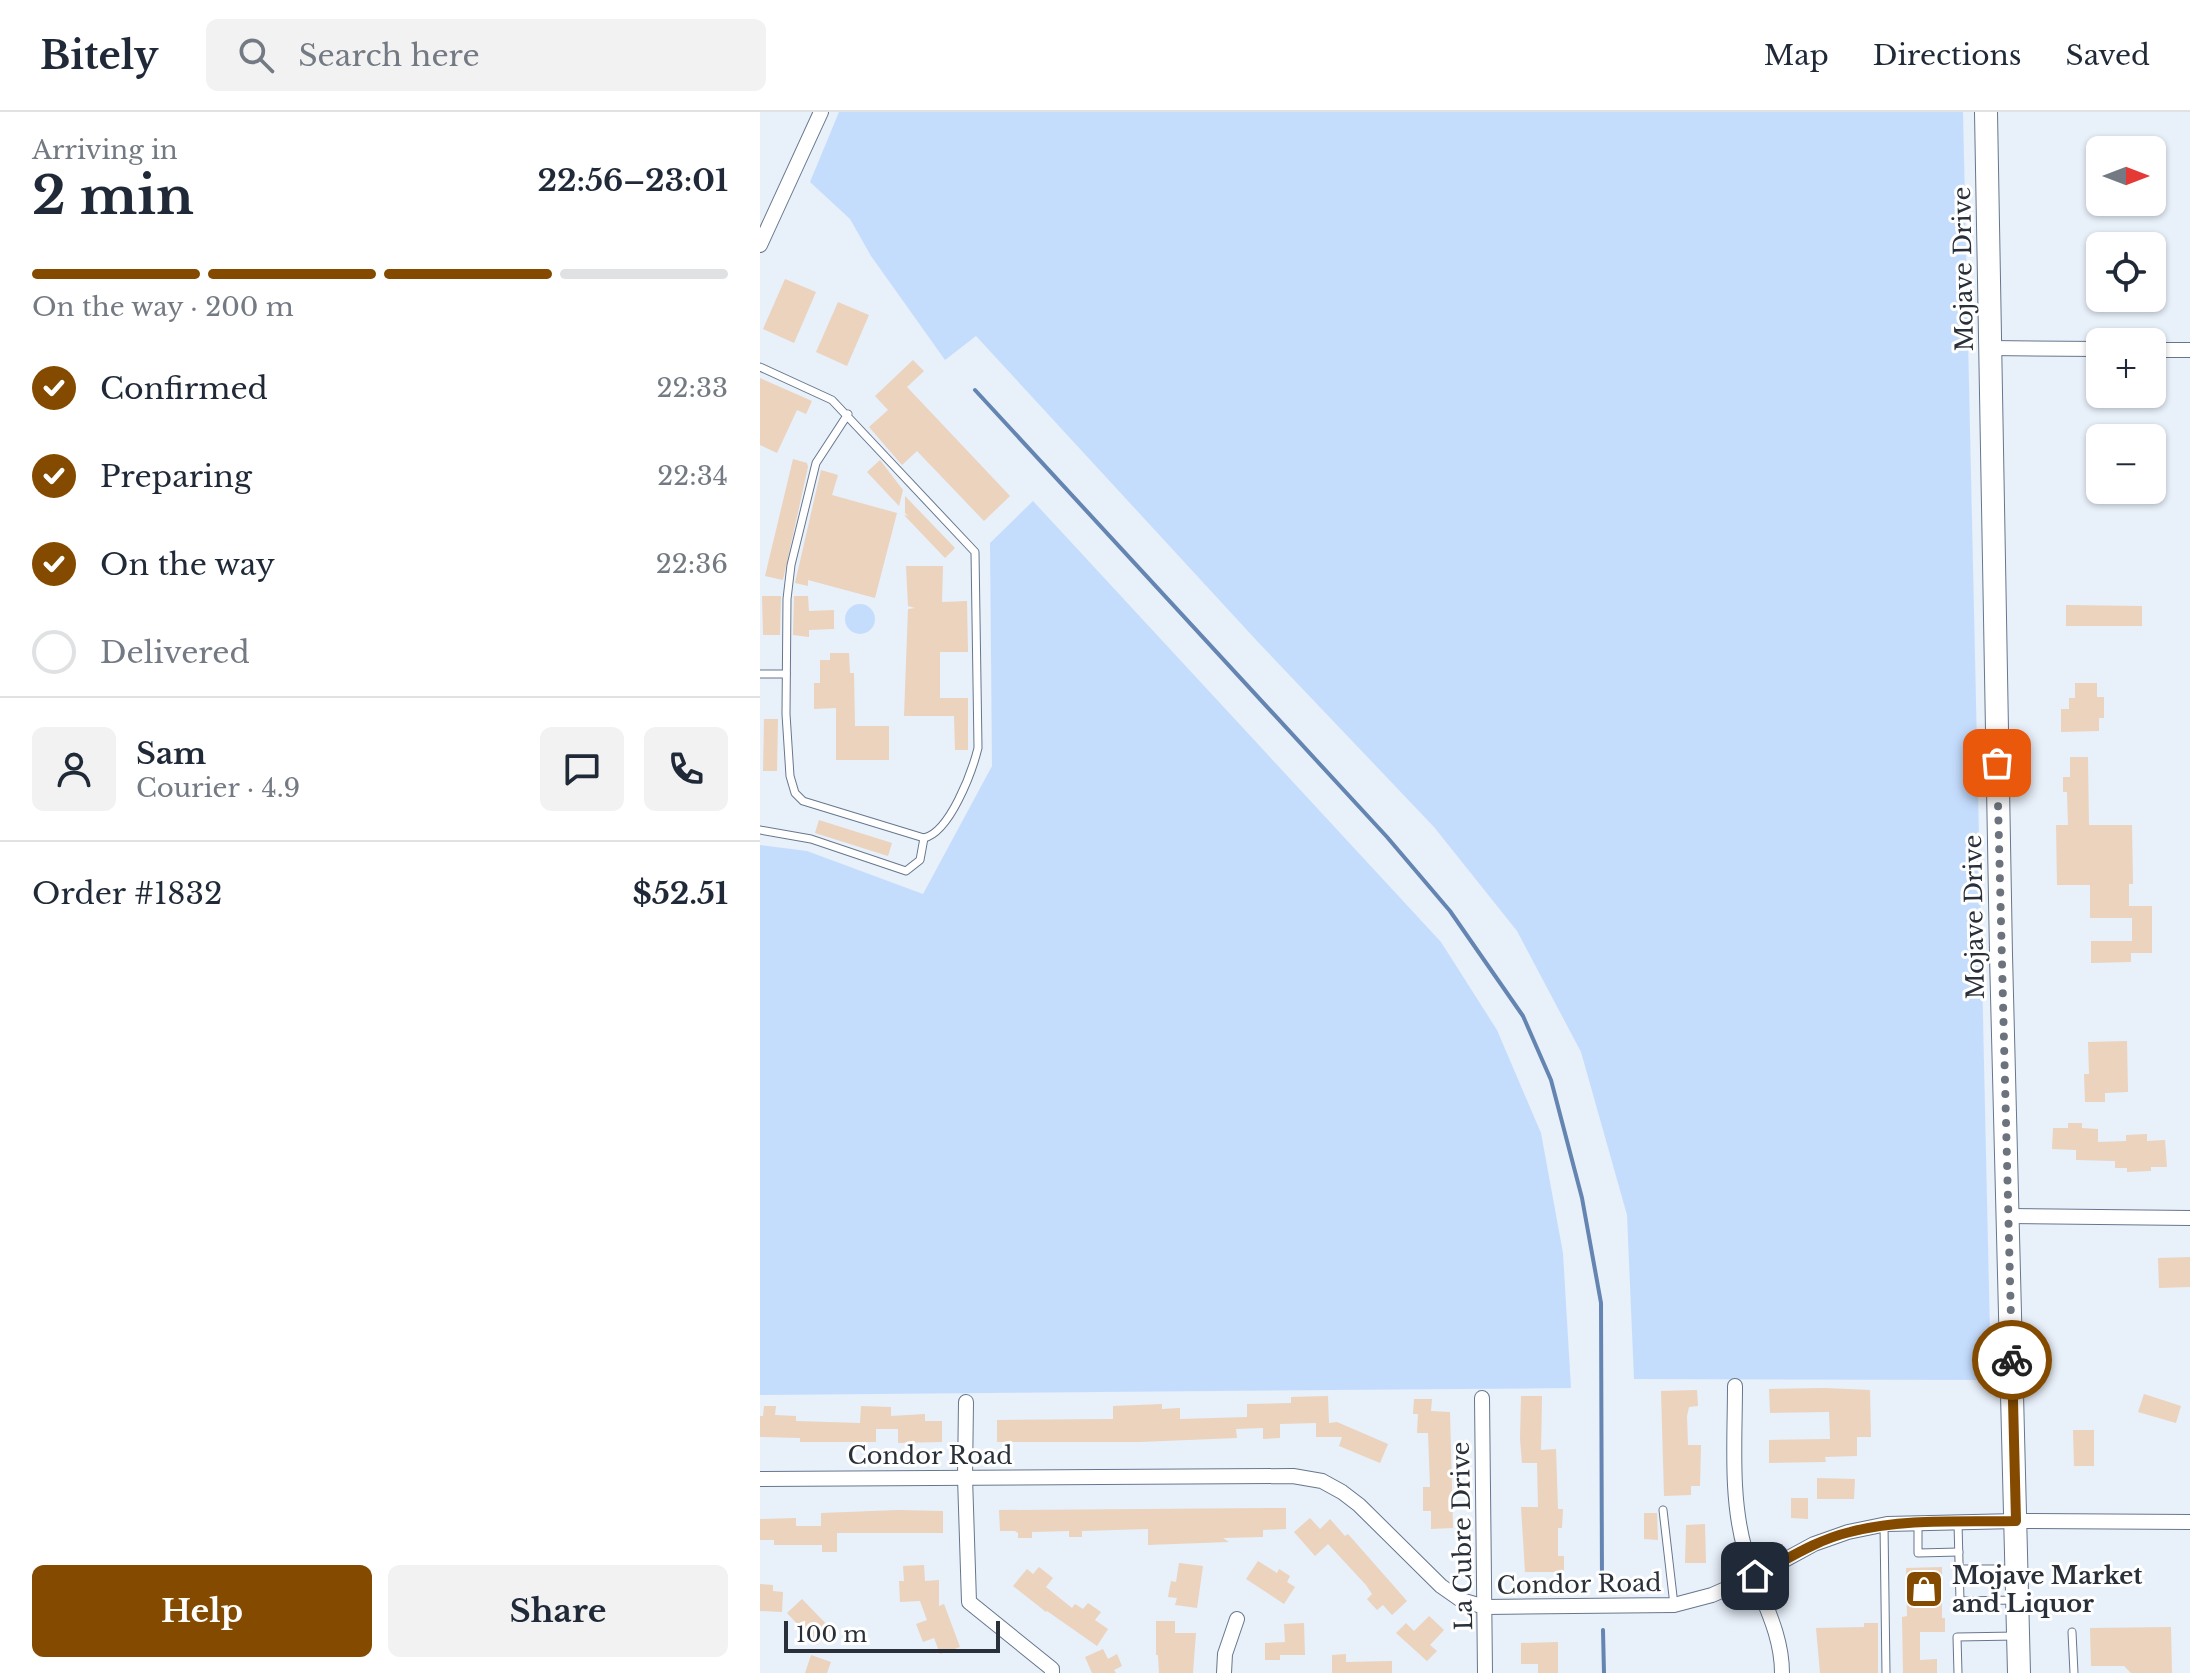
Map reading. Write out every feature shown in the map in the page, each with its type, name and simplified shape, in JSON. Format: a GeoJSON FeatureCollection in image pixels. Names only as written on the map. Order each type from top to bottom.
{"type":"FeatureCollection","features":[{"type":"Feature","properties":{"kind":"main road","name":"Mojave Drive"},"geometry":{"type":"LineString","coordinates":[[1986,112],[2019,1673]]}},
{"type":"Feature","properties":{"kind":"street"},"geometry":{"type":"LineString","coordinates":[[760,245],[821,112]]}},
{"type":"Feature","properties":{"kind":"street"},"geometry":{"type":"LineString","coordinates":[[1990,348],[2086,349]]}},
{"type":"Feature","properties":{"kind":"street"},"geometry":{"type":"LineString","coordinates":[[2166,350],[2190,350]]}},
{"type":"Feature","properties":{"kind":"street"},"geometry":{"type":"LineString","coordinates":[[2007,1216],[2190,1218]]}},
{"type":"Feature","properties":{"kind":"street"},"geometry":{"type":"LineString","coordinates":[[1735,1386],[1737,1513],[1746,1553],[1775,1624],[1782,1673]]}},
{"type":"Feature","properties":{"kind":"street","name":"La Cubre Drive"},"geometry":{"type":"LineString","coordinates":[[1482,1398],[1485,1673]]}},
{"type":"Feature","properties":{"kind":"street"},"geometry":{"type":"LineString","coordinates":[[966,1402],[969,1602],[1052,1669],[1052,1673]]}},
{"type":"Feature","properties":{"kind":"street","name":"Condor Road"},"geometry":{"type":"LineString","coordinates":[[760,1479],[1293,1476],[1322,1481],[1359,1505],[1441,1586],[1461,1600],[1485,1607],[1674,1605],[1712,1595],[1814,1544],[1848,1532],[1884,1525],[2016,1521],[2190,1522]]}},
{"type":"Feature","properties":{"kind":"street"},"geometry":{"type":"LineString","coordinates":[[1224,1673],[1225,1654],[1237,1619]]}},
{"type":"Feature","properties":{"kind":"lane"},"geometry":{"type":"LineString","coordinates":[[760,367],[832,400],[848,414],[975,552],[978,748],[973,767],[946,822],[934,835],[924,838],[803,801],[795,793],[790,776],[786,674],[787,599],[791,565],[816,463],[848,414]]}},
{"type":"Feature","properties":{"kind":"lane"},"geometry":{"type":"LineString","coordinates":[[760,674],[786,674]]}},
{"type":"Feature","properties":{"kind":"lane"},"geometry":{"type":"LineString","coordinates":[[760,830],[811,839],[906,871],[920,860],[924,838]]}},
{"type":"Feature","properties":{"kind":"lane"},"geometry":{"type":"LineString","coordinates":[[1663,1510],[1674,1605]]}},
{"type":"Feature","properties":{"kind":"lane"},"geometry":{"type":"LineString","coordinates":[[1958,1523],[1960,1601],[2018,1600]]}},
{"type":"Feature","properties":{"kind":"lane"},"geometry":{"type":"LineString","coordinates":[[1918,1524],[1918,1553],[1959,1552]]}},
{"type":"Feature","properties":{"kind":"lane"},"geometry":{"type":"LineString","coordinates":[[1884,1525],[1886,1673]]}},
{"type":"Feature","properties":{"kind":"lane"},"geometry":{"type":"LineString","coordinates":[[1959,1569],[2017,1569]]}},
{"type":"Feature","properties":{"kind":"lane"},"geometry":{"type":"LineString","coordinates":[[2072,1632],[2074,1673]]}},
{"type":"Feature","properties":{"kind":"lane"},"geometry":{"type":"LineString","coordinates":[[1958,1673],[1957,1637],[2018,1636]]}},
{"type":"Feature","properties":{"kind":"shaded area"},"geometry":{"type":"Polygon","coordinates":[[[839,112],[1963,112],[1991,1380],[1634,1379],[1627,1215],[1581,1052],[1517,931],[1434,827],[1257,641],[976,336],[945,360],[871,256],[850,219],[810,182],[839,112]]]}},
{"type":"Feature","properties":{"kind":"shaded area"},"geometry":{"type":"Polygon","coordinates":[[[1033,501],[1441,942],[1497,1030],[1541,1133],[1563,1253],[1571,1388],[760,1395],[760,845],[807,851],[923,894],[992,766],[990,543],[1033,501]]]}},
{"type":"Feature","properties":{"kind":"shaded area"},"geometry":{"type":"Polygon","coordinates":[[[860,604],[870,609],[875,619],[870,629],[860,634],[850,629],[845,619],[850,609],[860,604]]]}},
{"type":"Feature","properties":{"kind":"building"},"geometry":{"type":"Polygon","coordinates":[[[785,279],[816,292],[794,343],[763,329],[785,279]]]}},
{"type":"Feature","properties":{"kind":"building"},"geometry":{"type":"Polygon","coordinates":[[[838,302],[869,315],[847,366],[816,352],[838,302]]]}},
{"type":"Feature","properties":{"kind":"building"},"geometry":{"type":"Polygon","coordinates":[[[913,360],[924,371],[907,387],[1010,496],[984,521],[917,451],[902,465],[869,427],[888,410],[875,396],[913,360]]]}},
{"type":"Feature","properties":{"kind":"building"},"geometry":{"type":"Polygon","coordinates":[[[760,378],[812,401],[806,414],[797,410],[777,453],[760,445],[760,378]]]}},
{"type":"Feature","properties":{"kind":"building"},"geometry":{"type":"Polygon","coordinates":[[[793,459],[807,463],[808,467],[783,580],[765,576],[793,459]]]}},
{"type":"Feature","properties":{"kind":"building"},"geometry":{"type":"Polygon","coordinates":[[[880,460],[903,490],[899,506],[867,472],[880,460]]]}},
{"type":"Feature","properties":{"kind":"building"},"geometry":{"type":"Polygon","coordinates":[[[821,470],[838,475],[832,495],[897,513],[875,598],[808,580],[808,586],[795,583],[821,470]]]}},
{"type":"Feature","properties":{"kind":"building"},"geometry":{"type":"Polygon","coordinates":[[[905,496],[955,548],[945,558],[904,515],[908,516],[905,513],[905,496]]]}},
{"type":"Feature","properties":{"kind":"building"},"geometry":{"type":"Polygon","coordinates":[[[906,566],[943,566],[942,602],[967,601],[968,652],[940,652],[940,698],[968,698],[968,750],[955,750],[954,716],[904,716],[908,609],[915,608],[908,606],[906,566]]]}},
{"type":"Feature","properties":{"kind":"building"},"geometry":{"type":"Polygon","coordinates":[[[762,596],[781,596],[780,635],[763,635],[762,596]]]}},
{"type":"Feature","properties":{"kind":"building"},"geometry":{"type":"Polygon","coordinates":[[[794,596],[808,596],[809,611],[834,610],[834,629],[809,630],[809,637],[793,635],[794,596]]]}},
{"type":"Feature","properties":{"kind":"building"},"geometry":{"type":"Polygon","coordinates":[[[2066,605],[2142,606],[2142,626],[2066,626],[2066,605]]]}},
{"type":"Feature","properties":{"kind":"building"},"geometry":{"type":"Polygon","coordinates":[[[830,653],[849,653],[850,673],[854,673],[855,726],[889,726],[889,760],[836,760],[836,708],[814,709],[814,683],[820,683],[820,660],[830,660],[830,653]]]}},
{"type":"Feature","properties":{"kind":"building"},"geometry":{"type":"Polygon","coordinates":[[[2075,683],[2097,683],[2097,697],[2104,697],[2104,718],[2099,718],[2099,731],[2061,732],[2061,709],[2069,709],[2069,698],[2075,698],[2075,683]]]}},
{"type":"Feature","properties":{"kind":"building"},"geometry":{"type":"Polygon","coordinates":[[[764,719],[778,719],[777,771],[763,771],[764,719]]]}},
{"type":"Feature","properties":{"kind":"building"},"geometry":{"type":"Polygon","coordinates":[[[2070,757],[2088,757],[2089,825],[2132,825],[2133,884],[2129,884],[2129,906],[2152,906],[2152,953],[2131,953],[2131,962],[2091,963],[2091,941],[2132,941],[2132,918],[2090,918],[2090,885],[2057,885],[2056,825],[2068,825],[2067,792],[2063,792],[2063,777],[2070,777],[2070,757]]]}},
{"type":"Feature","properties":{"kind":"building"},"geometry":{"type":"Polygon","coordinates":[[[819,820],[892,843],[888,856],[815,833],[819,820]]]}},
{"type":"Feature","properties":{"kind":"building"},"geometry":{"type":"Polygon","coordinates":[[[2127,1041],[2128,1092],[2105,1093],[2105,1102],[2085,1102],[2084,1074],[2089,1074],[2088,1042],[2127,1041]]]}},
{"type":"Feature","properties":{"kind":"building"},"geometry":{"type":"Polygon","coordinates":[[[2068,1123],[2082,1123],[2082,1128],[2098,1129],[2098,1142],[2126,1141],[2126,1135],[2147,1134],[2147,1141],[2165,1140],[2167,1167],[2127,1172],[2127,1168],[2115,1168],[2115,1161],[2076,1160],[2076,1150],[2052,1149],[2053,1128],[2068,1128],[2068,1123]]]}},
{"type":"Feature","properties":{"kind":"building"},"geometry":{"type":"Polygon","coordinates":[[[2190,1257],[2190,1287],[2159,1288],[2158,1258],[2190,1257]]]}},
{"type":"Feature","properties":{"kind":"building"},"geometry":{"type":"Polygon","coordinates":[[[1769,1389],[1870,1390],[1871,1437],[1857,1437],[1857,1456],[1825,1457],[1826,1462],[1769,1463],[1769,1440],[1830,1439],[1829,1412],[1770,1413],[1769,1389]]]}},
{"type":"Feature","properties":{"kind":"building"},"geometry":{"type":"Polygon","coordinates":[[[1697,1390],[1698,1406],[1689,1407],[1687,1416],[1688,1445],[1701,1445],[1700,1486],[1691,1486],[1691,1495],[1664,1496],[1661,1391],[1697,1390]]]}},
{"type":"Feature","properties":{"kind":"building"},"geometry":{"type":"Polygon","coordinates":[[[2144,1394],[2181,1406],[2176,1423],[2138,1412],[2144,1394]]]}},
{"type":"Feature","properties":{"kind":"building"},"geometry":{"type":"Polygon","coordinates":[[[1328,1396],[1329,1423],[1337,1422],[1388,1444],[1380,1463],[1339,1446],[1342,1437],[1316,1437],[1316,1423],[1280,1424],[1280,1438],[1263,1439],[1263,1428],[1236,1429],[1237,1438],[997,1442],[997,1420],[1113,1419],[1113,1406],[1162,1404],[1162,1409],[1180,1408],[1180,1419],[1247,1417],[1247,1404],[1291,1403],[1291,1397],[1328,1396]]]}},
{"type":"Feature","properties":{"kind":"building"},"geometry":{"type":"Polygon","coordinates":[[[1521,1396],[1542,1396],[1541,1450],[1556,1449],[1558,1509],[1563,1509],[1562,1528],[1558,1528],[1558,1556],[1564,1556],[1564,1572],[1525,1572],[1521,1507],[1538,1507],[1537,1463],[1522,1463],[1521,1396]]]}},
{"type":"Feature","properties":{"kind":"building"},"geometry":{"type":"Polygon","coordinates":[[[1414,1399],[1432,1399],[1431,1411],[1450,1412],[1453,1528],[1431,1529],[1431,1511],[1423,1511],[1423,1487],[1430,1487],[1428,1433],[1417,1433],[1418,1414],[1413,1414],[1414,1399]]]}},
{"type":"Feature","properties":{"kind":"building"},"geometry":{"type":"Polygon","coordinates":[[[764,1406],[776,1406],[775,1415],[796,1416],[796,1421],[860,1423],[861,1406],[891,1407],[891,1416],[925,1414],[925,1421],[942,1421],[942,1442],[898,1443],[898,1429],[876,1429],[876,1442],[800,1442],[800,1438],[760,1437],[760,1416],[763,1416],[764,1406]]]}},
{"type":"Feature","properties":{"kind":"building"},"geometry":{"type":"Polygon","coordinates":[[[2073,1430],[2094,1430],[2094,1466],[2074,1466],[2073,1430]]]}},
{"type":"Feature","properties":{"kind":"building"},"geometry":{"type":"Polygon","coordinates":[[[1817,1478],[1855,1479],[1854,1499],[1817,1499],[1817,1478]]]}},
{"type":"Feature","properties":{"kind":"building"},"geometry":{"type":"Polygon","coordinates":[[[1791,1498],[1808,1498],[1808,1519],[1791,1518],[1791,1498]]]}},
{"type":"Feature","properties":{"kind":"building"},"geometry":{"type":"Polygon","coordinates":[[[1286,1508],[1286,1529],[1263,1530],[1263,1537],[1223,1538],[1229,1542],[1148,1545],[1148,1529],[1082,1531],[1082,1537],[1069,1537],[1069,1531],[1032,1532],[1032,1538],[1018,1538],[1015,1531],[1000,1531],[999,1510],[1286,1508]]]}},
{"type":"Feature","properties":{"kind":"building"},"geometry":{"type":"Polygon","coordinates":[[[943,1511],[943,1533],[837,1533],[837,1552],[822,1552],[822,1545],[774,1545],[774,1540],[760,1540],[760,1519],[796,1518],[796,1526],[821,1526],[821,1513],[943,1511]]]}},
{"type":"Feature","properties":{"kind":"building"},"geometry":{"type":"Polygon","coordinates":[[[1644,1513],[1657,1513],[1658,1540],[1644,1539],[1644,1513]]]}},
{"type":"Feature","properties":{"kind":"building"},"geometry":{"type":"Polygon","coordinates":[[[1310,1518],[1320,1529],[1330,1519],[1345,1536],[1348,1534],[1407,1601],[1392,1615],[1383,1605],[1377,1610],[1367,1599],[1372,1594],[1366,1585],[1328,1544],[1315,1556],[1294,1532],[1310,1518]]]}},
{"type":"Feature","properties":{"kind":"building"},"geometry":{"type":"Polygon","coordinates":[[[1705,1524],[1706,1563],[1685,1563],[1686,1525],[1705,1524]]]}},
{"type":"Feature","properties":{"kind":"building"},"geometry":{"type":"Polygon","coordinates":[[[1258,1561],[1277,1573],[1279,1569],[1290,1576],[1287,1582],[1295,1587],[1284,1604],[1246,1579],[1258,1561]]]}},
{"type":"Feature","properties":{"kind":"building"},"geometry":{"type":"Polygon","coordinates":[[[1179,1563],[1203,1566],[1197,1608],[1175,1605],[1177,1598],[1168,1597],[1171,1581],[1176,1582],[1179,1563]]]}},
{"type":"Feature","properties":{"kind":"building"},"geometry":{"type":"Polygon","coordinates":[[[924,1565],[925,1581],[939,1580],[939,1606],[944,1604],[960,1647],[940,1654],[934,1638],[923,1642],[916,1624],[927,1620],[920,1601],[900,1602],[899,1581],[904,1581],[903,1566],[924,1565]]]}},
{"type":"Feature","properties":{"kind":"building"},"geometry":{"type":"Polygon","coordinates":[[[1039,1567],[1053,1578],[1046,1587],[1072,1608],[1075,1604],[1083,1609],[1088,1603],[1101,1612],[1095,1620],[1108,1629],[1097,1646],[1013,1586],[1027,1569],[1033,1574],[1039,1567]]]}},
{"type":"Feature","properties":{"kind":"building"},"geometry":{"type":"Polygon","coordinates":[[[1942,1567],[1945,1632],[1920,1632],[1920,1660],[1937,1659],[1937,1673],[1903,1673],[1902,1617],[1907,1616],[1906,1568],[1942,1567]]]}},
{"type":"Feature","properties":{"kind":"building"},"geometry":{"type":"Polygon","coordinates":[[[760,1584],[773,1585],[773,1591],[783,1592],[782,1612],[760,1611],[760,1584]]]}},
{"type":"Feature","properties":{"kind":"building"},"geometry":{"type":"Polygon","coordinates":[[[802,1599],[832,1630],[817,1645],[787,1613],[802,1599]]]}},
{"type":"Feature","properties":{"kind":"building"},"geometry":{"type":"Polygon","coordinates":[[[1429,1616],[1444,1630],[1430,1645],[1437,1651],[1427,1661],[1396,1633],[1406,1623],[1414,1631],[1429,1616]]]}},
{"type":"Feature","properties":{"kind":"building"},"geometry":{"type":"Polygon","coordinates":[[[1156,1621],[1175,1621],[1175,1633],[1196,1633],[1193,1673],[1159,1673],[1156,1621]]]}},
{"type":"Feature","properties":{"kind":"building"},"geometry":{"type":"Polygon","coordinates":[[[1304,1623],[1305,1655],[1280,1655],[1280,1660],[1265,1660],[1265,1643],[1285,1642],[1284,1624],[1304,1623]]]}},
{"type":"Feature","properties":{"kind":"building"},"geometry":{"type":"Polygon","coordinates":[[[1864,1623],[1878,1623],[1878,1673],[1820,1673],[1816,1628],[1864,1627],[1864,1623]]]}},
{"type":"Feature","properties":{"kind":"building"},"geometry":{"type":"Polygon","coordinates":[[[2171,1627],[2172,1673],[2131,1673],[2124,1666],[2091,1666],[2090,1628],[2171,1627]]]}},
{"type":"Feature","properties":{"kind":"building"},"geometry":{"type":"Polygon","coordinates":[[[1558,1642],[1558,1673],[1538,1673],[1538,1664],[1521,1664],[1521,1643],[1558,1642]]]}},
{"type":"Feature","properties":{"kind":"building"},"geometry":{"type":"Polygon","coordinates":[[[1103,1649],[1108,1659],[1117,1654],[1122,1666],[1114,1670],[1116,1673],[1092,1673],[1085,1657],[1103,1649]]]}},
{"type":"Feature","properties":{"kind":"building"},"geometry":{"type":"Polygon","coordinates":[[[1346,1654],[1346,1662],[1392,1661],[1392,1673],[1332,1673],[1332,1655],[1346,1654]]]}},
{"type":"Feature","properties":{"kind":"building"},"geometry":{"type":"Polygon","coordinates":[[[811,1655],[831,1662],[827,1673],[805,1673],[811,1655]]]}},
{"type":"Feature","properties":{"kind":"waterway"},"geometry":{"type":"LineString","coordinates":[[975,390],[1387,837],[1450,911],[1523,1016],[1551,1080],[1582,1198],[1601,1303],[1602,1584]]}},
{"type":"Feature","properties":{"kind":"waterway"},"geometry":{"type":"LineString","coordinates":[[1603,1630],[1604,1673]]}},
{"type":"Feature","properties":{"kind":"way so far"},"geometry":{"type":"LineString","coordinates":[[1997,763],[2012,1360]]}},
{"type":"Feature","properties":{"kind":"place","name":"Mojave Market and Liquor"},"geometry":{"type":"Point","coordinates":[1924,1589]}},
{"type":"Feature","properties":{"kind":"route"},"geometry":{"type":"LineString","coordinates":[[1755,1576],[1814,1544],[1848,1532],[1887,1524],[2016,1521],[2012,1360]]}}]}
